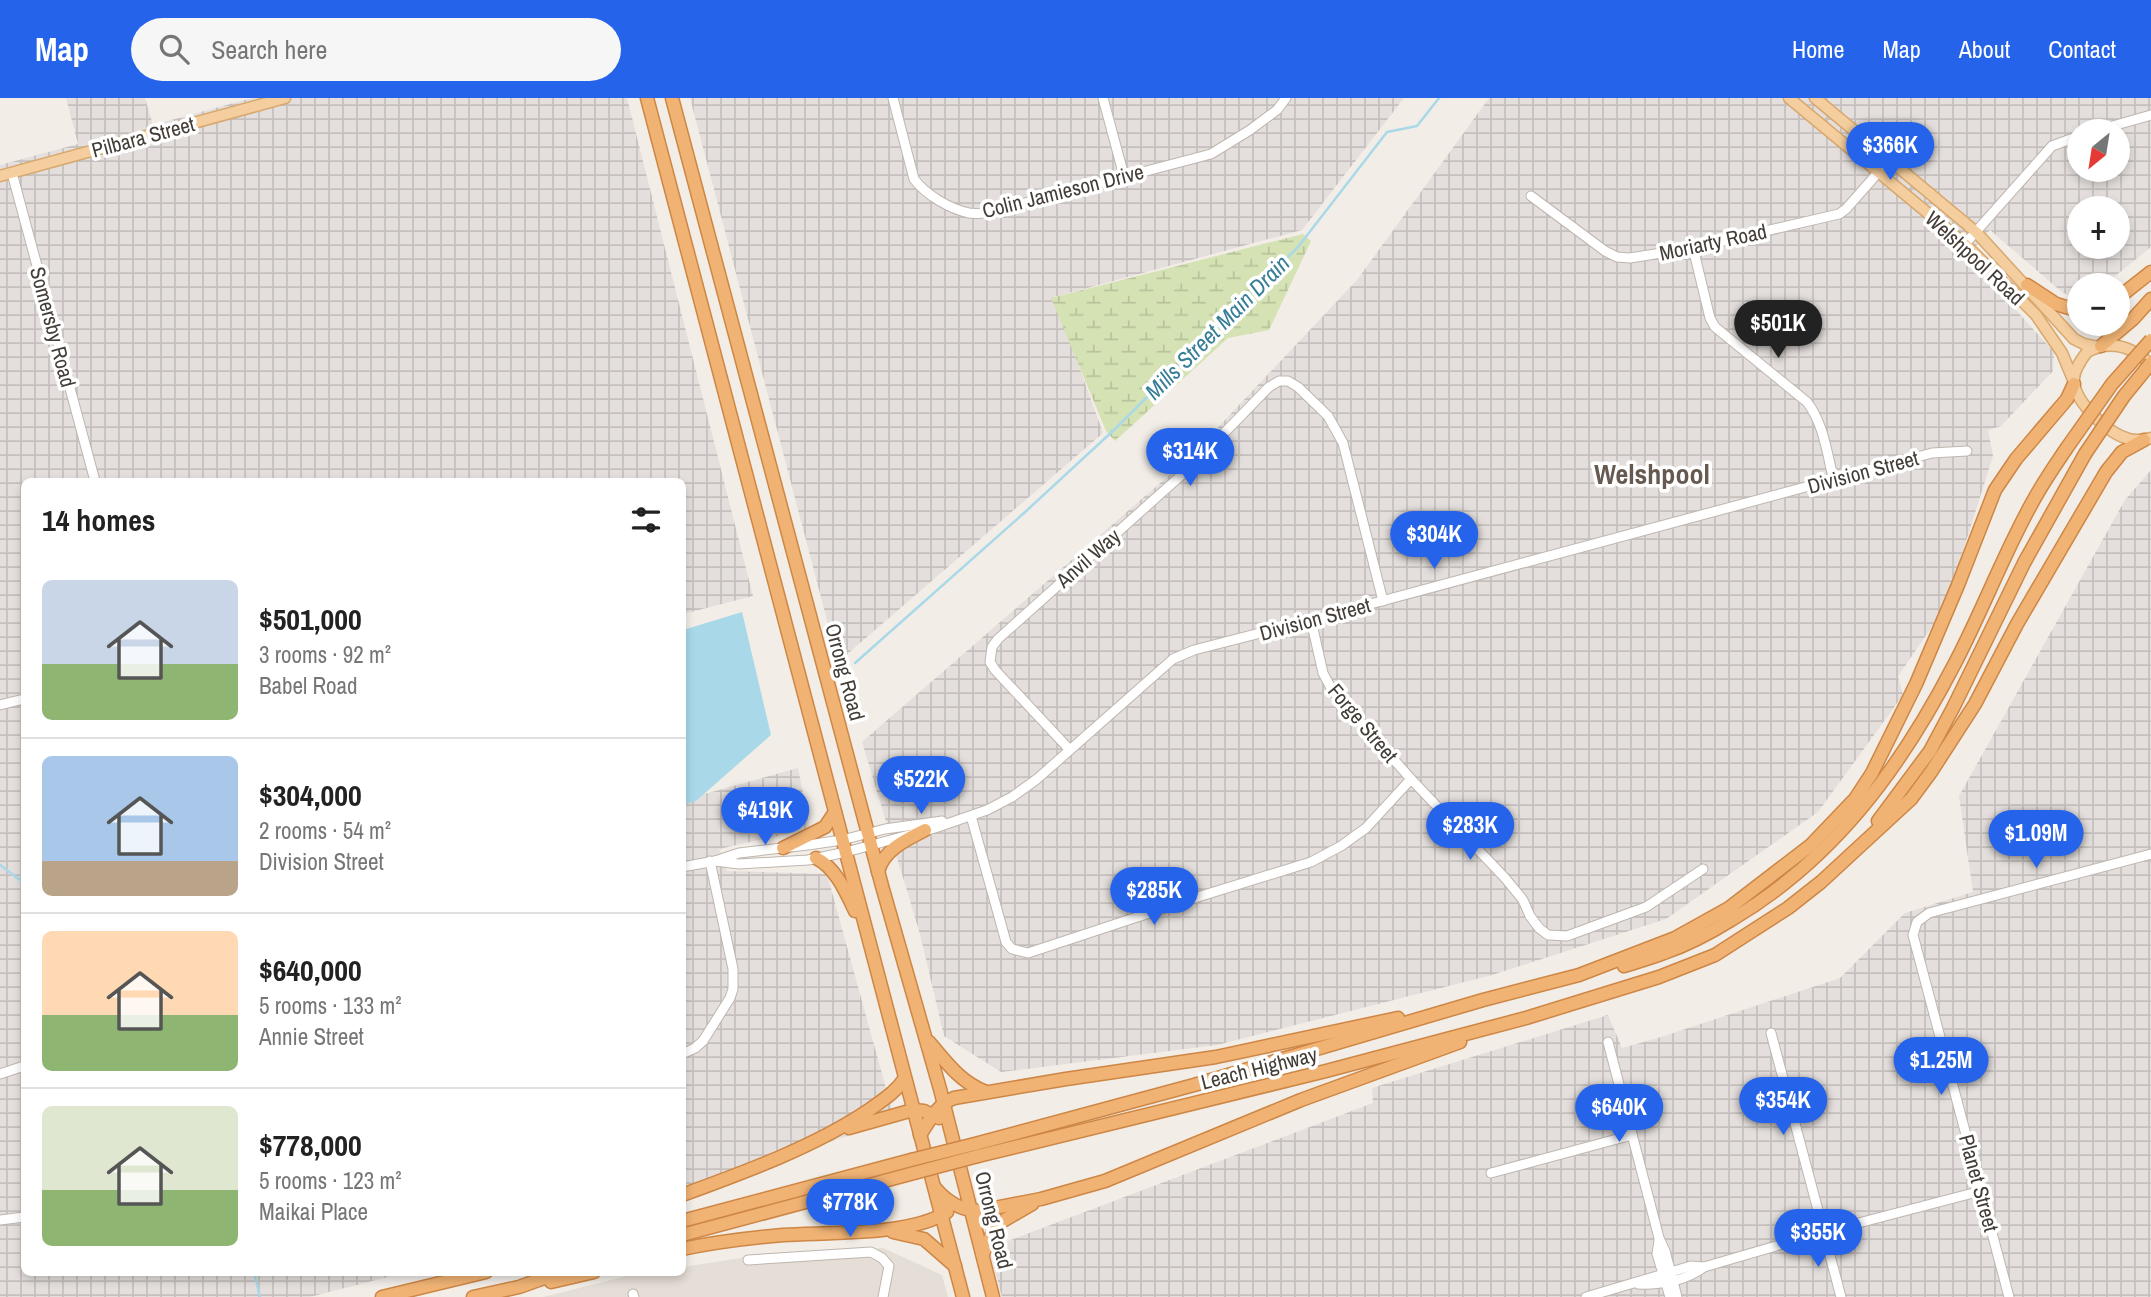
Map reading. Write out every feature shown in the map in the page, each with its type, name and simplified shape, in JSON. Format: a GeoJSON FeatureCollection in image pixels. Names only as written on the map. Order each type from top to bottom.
{"type":"FeatureCollection","features":[{"type":"Feature","properties":{"kind":"highway"},"geometry":{"type":"LineString","coordinates":[[647,98],[963,1297]]}},
{"type":"Feature","properties":{"kind":"highway","name":"Orrong Road"},"geometry":{"type":"LineString","coordinates":[[672,98],[878,872],[927,1040],[993,1297]]}},
{"type":"Feature","properties":{"kind":"highway"},"geometry":{"type":"LineString","coordinates":[[2130,289],[2151,272]]}},
{"type":"Feature","properties":{"kind":"highway"},"geometry":{"type":"LineString","coordinates":[[2027,285],[2056,304],[2067,307]]}},
{"type":"Feature","properties":{"kind":"highway"},"geometry":{"type":"LineString","coordinates":[[2100,346],[2133,319],[2151,299]]}},
{"type":"Feature","properties":{"kind":"highway"},"geometry":{"type":"LineString","coordinates":[[1579,975],[1620,967],[1666,953],[1710,933],[1762,902],[1812,861],[1851,822],[1888,775],[1954,666],[2032,503],[2112,384],[2151,340]]}},
{"type":"Feature","properties":{"kind":"highway"},"geometry":{"type":"LineString","coordinates":[[1821,882],[1876,824],[1930,751],[2024,563],[2085,454],[2124,396],[2151,364]]}},
{"type":"Feature","properties":{"kind":"highway"},"geometry":{"type":"LineString","coordinates":[[1579,975],[1675,938],[1729,908],[1811,845],[1855,799],[1916,684],[1995,490],[2016,459],[2067,399],[2074,383]]}},
{"type":"Feature","properties":{"kind":"highway"},"geometry":{"type":"LineString","coordinates":[[1821,882],[1910,799],[1931,772],[1975,704],[2017,624],[2106,472],[2122,452],[2148,439]]}},
{"type":"Feature","properties":{"kind":"highway"},"geometry":{"type":"LineString","coordinates":[[783,848],[825,827],[835,812]]}},
{"type":"Feature","properties":{"kind":"highway"},"geometry":{"type":"LineString","coordinates":[[878,872],[883,859],[896,846],[925,830]]}},
{"type":"Feature","properties":{"kind":"highway"},"geometry":{"type":"LineString","coordinates":[[816,858],[836,875],[871,947]]}},
{"type":"Feature","properties":{"kind":"highway","name":"Leach Highway"},"geometry":{"type":"LineString","coordinates":[[686,1220],[976,1150],[1326,1071],[1526,1018],[1660,977],[1715,956],[1788,908],[1821,882]]}},
{"type":"Feature","properties":{"kind":"highway","name":"Leach Highway"},"geometry":{"type":"LineString","coordinates":[[976,1150],[1483,1000],[1579,975]]}},
{"type":"Feature","properties":{"kind":"highway"},"geometry":{"type":"LineString","coordinates":[[920,1135],[943,1102],[954,1098],[1216,1057],[1483,1000]]}},
{"type":"Feature","properties":{"kind":"highway"},"geometry":{"type":"LineString","coordinates":[[934,1186],[955,1206],[979,1211],[1041,1199],[1105,1181],[1301,1100],[1526,1018]]}},
{"type":"Feature","properties":{"kind":"highway"},"geometry":{"type":"LineString","coordinates":[[927,1040],[958,1076],[986,1092]]}},
{"type":"Feature","properties":{"kind":"highway"},"geometry":{"type":"LineString","coordinates":[[831,1133],[894,1092],[905,1078]]}},
{"type":"Feature","properties":{"kind":"highway"},"geometry":{"type":"LineString","coordinates":[[686,1194],[732,1177],[831,1133],[913,1110],[933,1114],[951,1130]]}},
{"type":"Feature","properties":{"kind":"highway","name":"Leach Highway"},"geometry":{"type":"LineString","coordinates":[[686,1234],[912,1166]]}},
{"type":"Feature","properties":{"kind":"highway"},"geometry":{"type":"LineString","coordinates":[[686,1248],[781,1235],[886,1231],[931,1220],[955,1206],[964,1179]]}},
{"type":"Feature","properties":{"kind":"highway"},"geometry":{"type":"LineString","coordinates":[[983,1255],[996,1226],[1041,1199]]}},
{"type":"Feature","properties":{"kind":"highway"},"geometry":{"type":"LineString","coordinates":[[886,1231],[924,1239],[955,1266]]}},
{"type":"Feature","properties":{"kind":"highway"},"geometry":{"type":"LineString","coordinates":[[384,1296],[446,1276]]}},
{"type":"Feature","properties":{"kind":"highway"},"geometry":{"type":"LineString","coordinates":[[384,1296],[469,1276]]}},
{"type":"Feature","properties":{"kind":"highway"},"geometry":{"type":"LineString","coordinates":[[519,1287],[550,1276]]}},
{"type":"Feature","properties":{"kind":"highway"},"geometry":{"type":"LineString","coordinates":[[473,1297],[574,1276]]}},
{"type":"Feature","properties":{"kind":"main road","name":"Pilbara Street"},"geometry":{"type":"LineString","coordinates":[[0,176],[285,98]]}},
{"type":"Feature","properties":{"kind":"main road","name":"Welshpool Road"},"geometry":{"type":"LineString","coordinates":[[1789,98],[1965,244],[2036,315],[2062,353],[2082,402],[2104,425],[2128,439],[2148,439]]}},
{"type":"Feature","properties":{"kind":"main road","name":"Welshpool Road"},"geometry":{"type":"LineString","coordinates":[[1815,98],[1976,232],[2074,339],[2084,344],[2122,346],[2151,364]]}},
{"type":"Feature","properties":{"kind":"main road"},"geometry":{"type":"LineString","coordinates":[[1908,173],[1905,184],[1922,208]]}},
{"type":"Feature","properties":{"kind":"main road"},"geometry":{"type":"LineString","coordinates":[[2074,383],[2076,371],[2085,354],[2100,346]]}},
{"type":"Feature","properties":{"kind":"street","name":"Colin Jamieson Drive"},"geometry":{"type":"LineString","coordinates":[[893,98],[914,179],[922,190],[935,198],[970,213],[987,213],[1211,154],[1251,130],[1277,110],[1286,98]]}},
{"type":"Feature","properties":{"kind":"street"},"geometry":{"type":"LineString","coordinates":[[1103,98],[1124,176]]}},
{"type":"Feature","properties":{"kind":"street"},"geometry":{"type":"LineString","coordinates":[[2130,121],[2151,115]]}},
{"type":"Feature","properties":{"kind":"street"},"geometry":{"type":"LineString","coordinates":[[1965,244],[2052,146],[2067,140]]}},
{"type":"Feature","properties":{"kind":"street","name":"Moriarty Road"},"geometry":{"type":"LineString","coordinates":[[1531,195],[1605,251],[1617,257],[1630,258],[1693,248],[1839,214],[1890,159]]}},
{"type":"Feature","properties":{"kind":"street","name":"Somersby Road"},"geometry":{"type":"LineString","coordinates":[[12,173],[93,478]]}},
{"type":"Feature","properties":{"kind":"street"},"geometry":{"type":"LineString","coordinates":[[1693,248],[1710,318],[1715,327],[1807,402],[1814,411],[1834,481]]}},
{"type":"Feature","properties":{"kind":"street","name":"Anvil Way"},"geometry":{"type":"LineString","coordinates":[[1069,749],[995,670],[990,662],[992,647],[1046,594],[1196,462],[1269,387],[1279,381],[1288,381],[1298,387],[1328,416],[1343,443],[1383,601]]}},
{"type":"Feature","properties":{"kind":"street","name":"Division Street"},"geometry":{"type":"LineString","coordinates":[[870,838],[971,816],[1012,797],[1026,788],[1173,659],[1183,654],[1932,453],[1967,451]]}},
{"type":"Feature","properties":{"kind":"street","name":"Forge Street"},"geometry":{"type":"LineString","coordinates":[[1311,620],[1323,674],[1332,690],[1411,779],[1505,878],[1523,900],[1538,928],[1548,935],[1567,936],[1646,908],[1703,870]]}},
{"type":"Feature","properties":{"kind":"street"},"geometry":{"type":"LineString","coordinates":[[0,705],[21,700]]}},
{"type":"Feature","properties":{"kind":"street"},"geometry":{"type":"LineString","coordinates":[[971,816],[1006,943],[1018,952],[1028,953],[1201,895],[1311,862],[1341,846],[1366,828],[1411,779]]}},
{"type":"Feature","properties":{"kind":"street","name":"Division Street"},"geometry":{"type":"LineString","coordinates":[[870,838],[925,830],[955,820]]}},
{"type":"Feature","properties":{"kind":"street"},"geometry":{"type":"LineString","coordinates":[[713,861],[739,864],[816,858],[870,838]]}},
{"type":"Feature","properties":{"kind":"street"},"geometry":{"type":"LineString","coordinates":[[686,866],[738,853],[844,846]]}},
{"type":"Feature","properties":{"kind":"street","name":"Planet Street"},"geometry":{"type":"LineString","coordinates":[[2009,1297],[1913,936],[1917,922],[1929,914],[2151,855]]}},
{"type":"Feature","properties":{"kind":"street"},"geometry":{"type":"LineString","coordinates":[[686,1052],[703,1041],[733,989],[733,969],[713,861]]}},
{"type":"Feature","properties":{"kind":"street"},"geometry":{"type":"LineString","coordinates":[[1771,1033],[1841,1297]]}},
{"type":"Feature","properties":{"kind":"street"},"geometry":{"type":"LineString","coordinates":[[1608,1042],[1659,1238],[1665,1251],[1670,1297]]}},
{"type":"Feature","properties":{"kind":"street"},"geometry":{"type":"LineString","coordinates":[[0,1073],[21,1067]]}},
{"type":"Feature","properties":{"kind":"street"},"geometry":{"type":"LineString","coordinates":[[1492,1174],[1632,1135]]}},
{"type":"Feature","properties":{"kind":"street"},"geometry":{"type":"LineString","coordinates":[[1586,1297],[1668,1277],[1691,1266],[1704,1267],[1981,1191]]}},
{"type":"Feature","properties":{"kind":"street"},"geometry":{"type":"LineString","coordinates":[[0,1220],[21,1217]]}},
{"type":"Feature","properties":{"kind":"street"},"geometry":{"type":"LineString","coordinates":[[748,1260],[871,1252],[889,1266],[883,1297]]}},
{"type":"Feature","properties":{"kind":"street"},"geometry":{"type":"LineString","coordinates":[[1668,1277],[1677,1297]]}},
{"type":"Feature","properties":{"kind":"shaded area"},"geometry":{"type":"Polygon","coordinates":[[[66,98],[145,98],[153,125],[252,98],[627,98],[753,596],[686,613],[686,478],[21,478],[21,1276],[391,1276],[310,1297],[0,1297],[0,165],[78,144],[66,98]]]}},
{"type":"Feature","properties":{"kind":"shaded area"},"geometry":{"type":"Polygon","coordinates":[[[690,98],[1404,98],[1302,230],[1054,297],[1103,433],[838,662],[690,98]]]}},
{"type":"Feature","properties":{"kind":"shaded area"},"geometry":{"type":"Polygon","coordinates":[[[1489,98],[2151,98],[2151,247],[2119,273],[2067,273],[2067,294],[1990,230],[1967,256],[2054,352],[2053,371],[2001,426],[1988,430],[1993,456],[1945,608],[1898,676],[1903,695],[1818,812],[1666,919],[1492,975],[1217,1045],[1001,1072],[944,1036],[920,934],[862,742],[1190,457],[1357,280],[1489,98]]]}},
{"type":"Feature","properties":{"kind":"shaded area"},"geometry":{"type":"Polygon","coordinates":[[[2151,470],[2151,1297],[1002,1297],[991,1256],[1008,1241],[1373,1103],[1372,1088],[1608,1015],[1622,1048],[1658,1038],[1840,978],[1905,913],[1973,892],[1959,796],[2125,500],[2151,470]]]}},
{"type":"Feature","properties":{"kind":"shaded area"},"geometry":{"type":"Polygon","coordinates":[[[798,768],[810,829],[719,849],[727,871],[827,874],[895,1121],[686,1187],[686,799],[798,768]]]}},
{"type":"Feature","properties":{"kind":"shaded area"},"geometry":{"type":"Polygon","coordinates":[[[883,1248],[942,1275],[948,1297],[543,1297],[627,1276],[686,1276],[686,1267],[774,1253],[883,1248]]]}},
{"type":"Feature","properties":{"kind":"green space"},"geometry":{"type":"Polygon","coordinates":[[[1303,234],[1311,241],[1269,330],[1228,338],[1115,441],[1106,431],[1051,298],[1303,234]]]}},
{"type":"Feature","properties":{"kind":"water"},"geometry":{"type":"Polygon","coordinates":[[[742,612],[771,735],[696,801],[686,804],[686,629],[742,612]]]}},
{"type":"Feature","properties":{"kind":"waterway","name":"Mills Street Main Drain"},"geometry":{"type":"LineString","coordinates":[[855,663],[1115,429],[1298,247],[1387,132],[1417,126],[1439,98]]}},
{"type":"Feature","properties":{"kind":"waterway","name":"Mills Street Main Drain"},"geometry":{"type":"LineString","coordinates":[[0,865],[21,881]]}},
{"type":"Feature","properties":{"kind":"waterway","name":"Mills Street Main Drain"},"geometry":{"type":"LineString","coordinates":[[255,1276],[260,1297]]}},
{"type":"Feature","properties":{"kind":"district","name":"Welshpool"},"geometry":{"type":"Point","coordinates":[1652,474]}}]}
